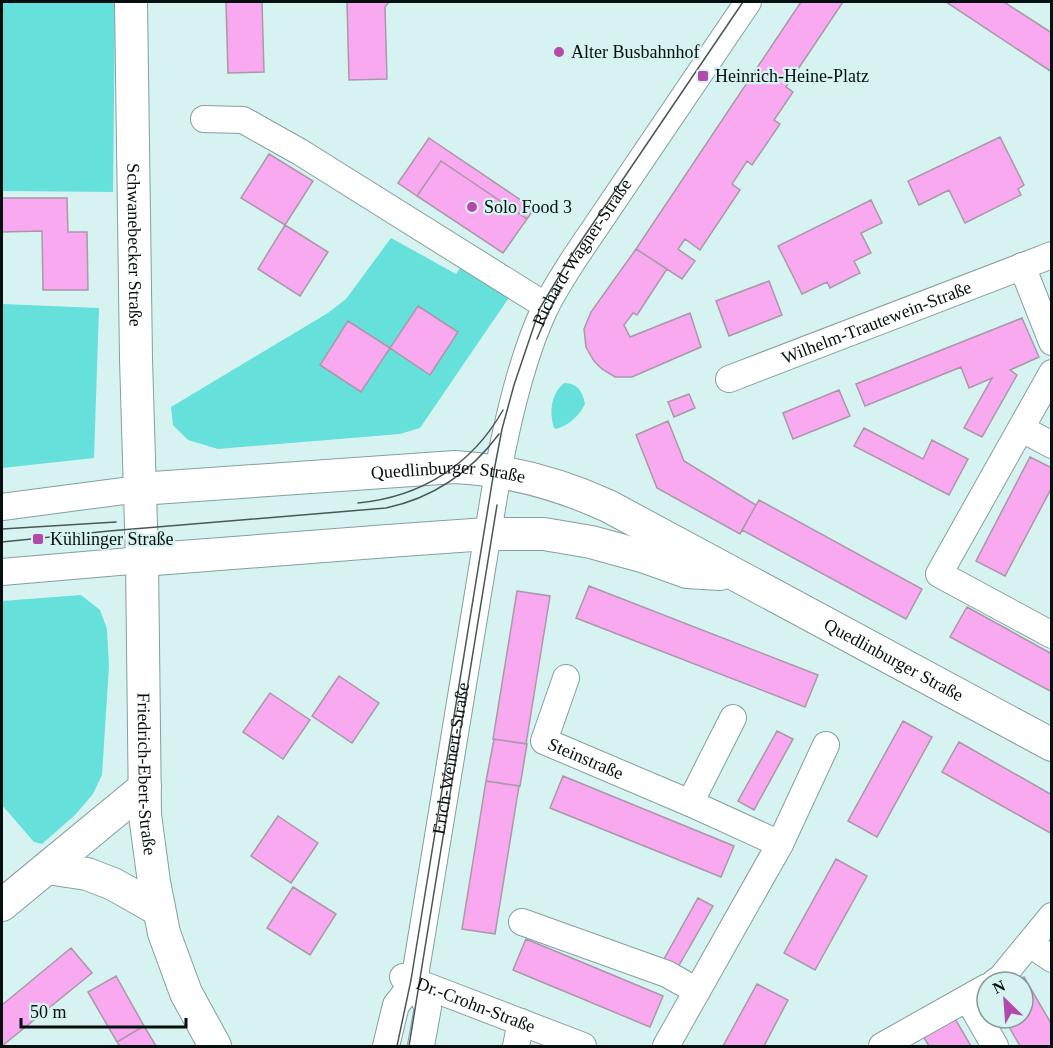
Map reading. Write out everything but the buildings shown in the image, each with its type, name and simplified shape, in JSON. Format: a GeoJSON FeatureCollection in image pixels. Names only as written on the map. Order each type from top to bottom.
{"type":"FeatureCollection","features":[{"type":"Feature","properties":{"kind":"main road","name":"Schwanebecker Straße"},"geometry":{"type":"LineString","coordinates":[[131,2],[139,489]]}},
{"type":"Feature","properties":{"kind":"main road","name":"Quedlinburger Straße"},"geometry":{"type":"LineString","coordinates":[[139,489],[455,467],[498,471],[545,481],[585,496],[735,574],[1052,745]]}},
{"type":"Feature","properties":{"kind":"main road","name":"Friedrich-Ebert-Straße"},"geometry":{"type":"LineString","coordinates":[[139,489],[145,787],[149,850],[159,910],[173,962],[186,993],[215,1047]]}},
{"type":"Feature","properties":{"kind":"main road","name":"Quedlinburger Straße"},"geometry":{"type":"LineString","coordinates":[[142,560],[487,534],[544,534],[591,542],[642,556],[687,572],[735,574]]}},
{"type":"Feature","properties":{"kind":"main road"},"geometry":{"type":"LineString","coordinates":[[2,905],[145,787]]}},
{"type":"Feature","properties":{"kind":"main road"},"geometry":{"type":"LineString","coordinates":[[47,867],[87,874],[113,884],[159,910]]}},
{"type":"Feature","properties":{"kind":"street","name":"Richard-Wagner-Straße"},"geometry":{"type":"LineString","coordinates":[[487,534],[514,400],[546,306],[586,240],[748,2]]}},
{"type":"Feature","properties":{"kind":"street"},"geometry":{"type":"LineString","coordinates":[[204,119],[243,120],[300,152],[546,306]]}},
{"type":"Feature","properties":{"kind":"street","name":"Wilhelm-Trautewein-Straße"},"geometry":{"type":"LineString","coordinates":[[729,379],[1052,255]]}},
{"type":"Feature","properties":{"kind":"street"},"geometry":{"type":"LineString","coordinates":[[1022,266],[1052,342]]}},
{"type":"Feature","properties":{"kind":"street"},"geometry":{"type":"LineString","coordinates":[[1052,373],[939,574],[1052,635]]}},
{"type":"Feature","properties":{"kind":"street"},"geometry":{"type":"LineString","coordinates":[[1022,429],[1052,445]]}},
{"type":"Feature","properties":{"kind":"street"},"geometry":{"type":"LineString","coordinates":[[2,507],[139,489]]}},
{"type":"Feature","properties":{"kind":"street","name":"Erich-Weinert-Straße"},"geometry":{"type":"LineString","coordinates":[[386,1047],[396,1005],[409,980],[487,534]]}},
{"type":"Feature","properties":{"kind":"street"},"geometry":{"type":"LineString","coordinates":[[2,572],[142,560]]}},
{"type":"Feature","properties":{"kind":"street","name":"Steinstraße"},"geometry":{"type":"LineString","coordinates":[[566,678],[544,741],[780,844]]}},
{"type":"Feature","properties":{"kind":"street"},"geometry":{"type":"LineString","coordinates":[[690,803],[733,718]]}},
{"type":"Feature","properties":{"kind":"street"},"geometry":{"type":"LineString","coordinates":[[666,1047],[780,844],[826,745]]}},
{"type":"Feature","properties":{"kind":"street"},"geometry":{"type":"LineString","coordinates":[[1008,970],[1052,916]]}},
{"type":"Feature","properties":{"kind":"street"},"geometry":{"type":"LineString","coordinates":[[522,922],[667,974],[697,991]]}},
{"type":"Feature","properties":{"kind":"street"},"geometry":{"type":"LineString","coordinates":[[1030,944],[1052,959]]}},
{"type":"Feature","properties":{"kind":"street"},"geometry":{"type":"LineString","coordinates":[[409,980],[428,1007],[422,1047]]}},
{"type":"Feature","properties":{"kind":"street","name":"Dr.-Crohn-Straße"},"geometry":{"type":"LineString","coordinates":[[409,980],[583,1047]]}},
{"type":"Feature","properties":{"kind":"street"},"geometry":{"type":"LineString","coordinates":[[897,1043],[975,994]]}},
{"type":"Feature","properties":{"kind":"street"},"geometry":{"type":"LineString","coordinates":[[516,1047],[521,1022]]}},
{"type":"Feature","properties":{"kind":"street"},"geometry":{"type":"LineString","coordinates":[[989,1030],[995,1047]]}},
{"type":"Feature","properties":{"kind":"shaded area"},"geometry":{"type":"Polygon","coordinates":[[[2,2],[115,2],[113,192],[2,191],[2,2]]]}},
{"type":"Feature","properties":{"kind":"shaded area"},"geometry":{"type":"Polygon","coordinates":[[[391,238],[456,274],[462,265],[509,292],[508,299],[420,428],[400,434],[218,449],[188,440],[173,425],[171,407],[328,313],[346,299],[391,238]]]}},
{"type":"Feature","properties":{"kind":"shaded area"},"geometry":{"type":"Polygon","coordinates":[[[2,304],[99,308],[94,458],[2,468],[2,304]]]}},
{"type":"Feature","properties":{"kind":"shaded area"},"geometry":{"type":"Polygon","coordinates":[[[564,383],[579,389],[585,404],[573,419],[556,429],[552,422],[552,404],[556,392],[564,383]]]}},
{"type":"Feature","properties":{"kind":"shaded area"},"geometry":{"type":"Polygon","coordinates":[[[81,595],[100,610],[107,629],[109,666],[102,775],[93,794],[75,815],[42,844],[34,842],[2,805],[2,601],[81,595]]]}},
{"type":"Feature","properties":{"kind":"tram line"},"geometry":{"type":"LineString","coordinates":[[397,1046],[411,980],[494,471],[514,385],[540,308],[573,253],[743,2]]}},
{"type":"Feature","properties":{"kind":"tram line"},"geometry":{"type":"LineString","coordinates":[[537,339],[561,287]]}},
{"type":"Feature","properties":{"kind":"tram line"},"geometry":{"type":"LineString","coordinates":[[358,503],[403,494],[442,475],[476,447],[503,410]]}},
{"type":"Feature","properties":{"kind":"tram line"},"geometry":{"type":"LineString","coordinates":[[2,542],[386,508],[419,498],[449,482],[476,461],[499,434]]}},
{"type":"Feature","properties":{"kind":"tram line"},"geometry":{"type":"LineString","coordinates":[[409,1046],[497,505]]}},
{"type":"Feature","properties":{"kind":"tram line"},"geometry":{"type":"LineString","coordinates":[[2,529],[116,522]]}},
{"type":"Feature","properties":{"kind":"place","name":"Alter Busbahnhof"},"geometry":{"type":"Point","coordinates":[559,52]}},
{"type":"Feature","properties":{"kind":"place","name":"Heinrich-Heine-Platz"},"geometry":{"type":"Point","coordinates":[703,76]}},
{"type":"Feature","properties":{"kind":"place","name":"Solo Food 3"},"geometry":{"type":"Point","coordinates":[472,207]}},
{"type":"Feature","properties":{"kind":"place","name":"Kühlinger Straße"},"geometry":{"type":"Point","coordinates":[38,539]}}]}
